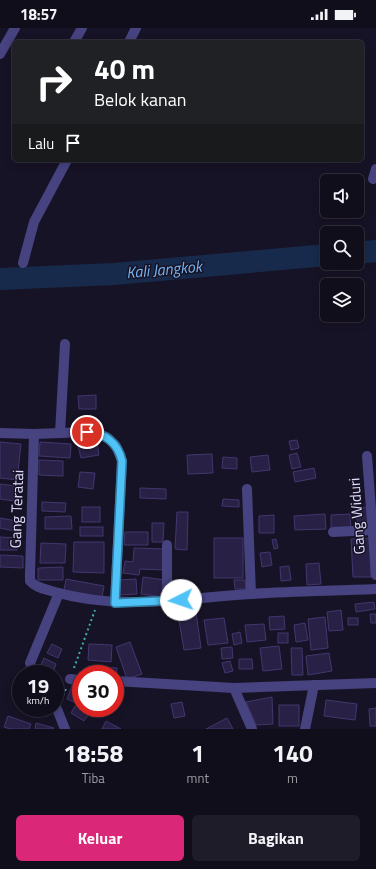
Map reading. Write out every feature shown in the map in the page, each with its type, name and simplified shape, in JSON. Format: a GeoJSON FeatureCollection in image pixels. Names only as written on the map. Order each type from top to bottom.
{"type":"FeatureCollection","features":[{"type":"Feature","properties":{"kind":"street"},"geometry":{"type":"LineString","coordinates":[[0,54],[15,28]]}},
{"type":"Feature","properties":{"kind":"street"},"geometry":{"type":"LineString","coordinates":[[75,40],[82,28]]}},
{"type":"Feature","properties":{"kind":"street"},"geometry":{"type":"LineString","coordinates":[[129,40],[136,28]]}},
{"type":"Feature","properties":{"kind":"street"},"geometry":{"type":"LineString","coordinates":[[23,263],[34,222],[66,162]]}},
{"type":"Feature","properties":{"kind":"street"},"geometry":{"type":"LineString","coordinates":[[60,433],[65,344]]}},
{"type":"Feature","properties":{"kind":"street"},"geometry":{"type":"LineString","coordinates":[[0,433],[98,433],[112,441],[121,455],[122,461],[115,603]]}},
{"type":"Feature","properties":{"kind":"street","name":"Gang Teratai"},"geometry":{"type":"LineString","coordinates":[[34,434],[30,574],[32,583],[59,593]]}},
{"type":"Feature","properties":{"kind":"street","name":"Gang Widuri"},"geometry":{"type":"LineString","coordinates":[[367,456],[376,575]]}},
{"type":"Feature","properties":{"kind":"street"},"geometry":{"type":"LineString","coordinates":[[247,489],[251,594]]}},
{"type":"Feature","properties":{"kind":"street"},"geometry":{"type":"LineString","coordinates":[[333,532],[373,530]]}},
{"type":"Feature","properties":{"kind":"street"},"geometry":{"type":"LineString","coordinates":[[167,545],[167,601]]}},
{"type":"Feature","properties":{"kind":"street"},"geometry":{"type":"LineString","coordinates":[[30,663],[59,593],[98,602],[115,603],[167,601],[251,594],[376,589]]}},
{"type":"Feature","properties":{"kind":"street"},"geometry":{"type":"LineString","coordinates":[[124,682],[234,688],[376,683]]}},
{"type":"Feature","properties":{"kind":"street"},"geometry":{"type":"LineString","coordinates":[[305,729],[314,685]]}},
{"type":"Feature","properties":{"kind":"street"},"geometry":{"type":"LineString","coordinates":[[234,688],[252,729]]}},
{"type":"Feature","properties":{"kind":"street"},"geometry":{"type":"LineString","coordinates":[[60,717],[65,729]]}},
{"type":"Feature","properties":{"kind":"path"},"geometry":{"type":"LineString","coordinates":[[64,693],[98,602]]}},
{"type":"Feature","properties":{"kind":"building"},"geometry":{"type":"Polygon","coordinates":[[[96,395],[96,409],[79,409],[78,396],[96,395]]]}},
{"type":"Feature","properties":{"kind":"building"},"geometry":{"type":"Polygon","coordinates":[[[297,440],[299,448],[291,450],[289,441],[297,440]]]}},
{"type":"Feature","properties":{"kind":"building"},"geometry":{"type":"Polygon","coordinates":[[[0,442],[21,444],[17,480],[0,478],[0,442]]]}},
{"type":"Feature","properties":{"kind":"building"},"geometry":{"type":"Polygon","coordinates":[[[40,442],[71,444],[70,458],[39,456],[40,442]]]}},
{"type":"Feature","properties":{"kind":"building"},"geometry":{"type":"Polygon","coordinates":[[[97,442],[99,455],[81,458],[78,446],[97,442]]]}},
{"type":"Feature","properties":{"kind":"building"},"geometry":{"type":"Polygon","coordinates":[[[297,453],[301,467],[292,469],[289,455],[297,453]]]}},
{"type":"Feature","properties":{"kind":"building"},"geometry":{"type":"Polygon","coordinates":[[[212,454],[213,473],[188,474],[187,455],[212,454]]]}},
{"type":"Feature","properties":{"kind":"building"},"geometry":{"type":"Polygon","coordinates":[[[268,455],[270,470],[252,472],[250,457],[268,455]]]}},
{"type":"Feature","properties":{"kind":"building"},"geometry":{"type":"Polygon","coordinates":[[[223,457],[237,458],[237,469],[222,468],[223,457]]]}},
{"type":"Feature","properties":{"kind":"building"},"geometry":{"type":"Polygon","coordinates":[[[39,460],[63,461],[63,476],[39,475],[39,460]]]}},
{"type":"Feature","properties":{"kind":"building"},"geometry":{"type":"Polygon","coordinates":[[[314,468],[316,478],[295,482],[293,472],[314,468]]]}},
{"type":"Feature","properties":{"kind":"building"},"geometry":{"type":"Polygon","coordinates":[[[80,472],[95,473],[93,489],[78,487],[80,472]]]}},
{"type":"Feature","properties":{"kind":"building"},"geometry":{"type":"Polygon","coordinates":[[[0,484],[16,486],[14,501],[0,499],[0,484]]]}},
{"type":"Feature","properties":{"kind":"building"},"geometry":{"type":"Polygon","coordinates":[[[140,488],[166,489],[166,499],[140,498],[140,488]]]}},
{"type":"Feature","properties":{"kind":"building"},"geometry":{"type":"Polygon","coordinates":[[[223,499],[239,500],[239,507],[222,506],[223,499]]]}},
{"type":"Feature","properties":{"kind":"building"},"geometry":{"type":"Polygon","coordinates":[[[42,502],[66,503],[65,512],[42,511],[42,502]]]}},
{"type":"Feature","properties":{"kind":"building"},"geometry":{"type":"Polygon","coordinates":[[[82,507],[100,507],[100,522],[82,522],[82,507]]]}},
{"type":"Feature","properties":{"kind":"building"},"geometry":{"type":"Polygon","coordinates":[[[368,507],[370,525],[358,526],[356,508],[368,507]]]}},
{"type":"Feature","properties":{"kind":"building"},"geometry":{"type":"Polygon","coordinates":[[[177,512],[188,512],[187,550],[175,549],[177,512]]]}},
{"type":"Feature","properties":{"kind":"building"},"geometry":{"type":"Polygon","coordinates":[[[325,514],[326,529],[295,530],[294,516],[325,514]]]}},
{"type":"Feature","properties":{"kind":"building"},"geometry":{"type":"Polygon","coordinates":[[[350,514],[351,529],[331,530],[331,515],[350,514]]]}},
{"type":"Feature","properties":{"kind":"building"},"geometry":{"type":"Polygon","coordinates":[[[274,515],[274,533],[259,533],[259,516],[274,515]]]}},
{"type":"Feature","properties":{"kind":"building"},"geometry":{"type":"Polygon","coordinates":[[[71,516],[72,529],[45,529],[45,517],[71,516]]]}},
{"type":"Feature","properties":{"kind":"building"},"geometry":{"type":"Polygon","coordinates":[[[0,518],[17,521],[15,531],[0,528],[0,518]]]}},
{"type":"Feature","properties":{"kind":"building"},"geometry":{"type":"Polygon","coordinates":[[[152,523],[164,523],[163,542],[152,542],[152,523]]]}},
{"type":"Feature","properties":{"kind":"building"},"geometry":{"type":"Polygon","coordinates":[[[80,527],[103,527],[103,536],[80,536],[80,527]]]}},
{"type":"Feature","properties":{"kind":"building"},"geometry":{"type":"Polygon","coordinates":[[[125,532],[148,532],[148,545],[124,545],[125,532]]]}},
{"type":"Feature","properties":{"kind":"building"},"geometry":{"type":"Polygon","coordinates":[[[0,537],[18,538],[17,550],[0,550],[0,537]]]}},
{"type":"Feature","properties":{"kind":"building"},"geometry":{"type":"Polygon","coordinates":[[[214,538],[243,538],[243,578],[214,578],[214,538]]]}},
{"type":"Feature","properties":{"kind":"building"},"geometry":{"type":"Polygon","coordinates":[[[370,538],[371,577],[353,577],[351,539],[370,538]]]}},
{"type":"Feature","properties":{"kind":"building"},"geometry":{"type":"Polygon","coordinates":[[[276,539],[278,548],[274,549],[272,540],[276,539]]]}},
{"type":"Feature","properties":{"kind":"building"},"geometry":{"type":"Polygon","coordinates":[[[74,542],[104,542],[104,573],[73,572],[74,542]]]}},
{"type":"Feature","properties":{"kind":"building"},"geometry":{"type":"Polygon","coordinates":[[[41,543],[66,544],[65,563],[40,563],[41,543]]]}},
{"type":"Feature","properties":{"kind":"building"},"geometry":{"type":"Polygon","coordinates":[[[134,548],[166,549],[165,570],[140,569],[139,575],[123,573],[125,561],[133,562],[134,548]]]}},
{"type":"Feature","properties":{"kind":"building"},"geometry":{"type":"Polygon","coordinates":[[[270,552],[272,565],[262,567],[260,553],[270,552]]]}},
{"type":"Feature","properties":{"kind":"building"},"geometry":{"type":"Polygon","coordinates":[[[0,555],[23,556],[23,568],[0,567],[0,555]]]}},
{"type":"Feature","properties":{"kind":"building"},"geometry":{"type":"Polygon","coordinates":[[[319,563],[321,584],[307,585],[306,564],[319,563]]]}},
{"type":"Feature","properties":{"kind":"building"},"geometry":{"type":"Polygon","coordinates":[[[289,566],[291,580],[281,581],[280,567],[289,566]]]}},
{"type":"Feature","properties":{"kind":"building"},"geometry":{"type":"Polygon","coordinates":[[[63,567],[63,580],[38,580],[38,568],[63,567]]]}},
{"type":"Feature","properties":{"kind":"building"},"geometry":{"type":"Polygon","coordinates":[[[143,577],[165,580],[164,597],[141,594],[143,577]]]}},
{"type":"Feature","properties":{"kind":"building"},"geometry":{"type":"Polygon","coordinates":[[[66,579],[104,586],[102,597],[64,590],[66,579]]]}},
{"type":"Feature","properties":{"kind":"building"},"geometry":{"type":"Polygon","coordinates":[[[136,579],[137,594],[119,595],[119,580],[136,579]]]}},
{"type":"Feature","properties":{"kind":"building"},"geometry":{"type":"Polygon","coordinates":[[[234,580],[245,580],[246,589],[235,589],[234,580]]]}},
{"type":"Feature","properties":{"kind":"building"},"geometry":{"type":"Polygon","coordinates":[[[374,602],[375,609],[356,612],[355,604],[374,602]]]}},
{"type":"Feature","properties":{"kind":"building"},"geometry":{"type":"Polygon","coordinates":[[[341,610],[343,630],[329,631],[327,612],[341,610]]]}},
{"type":"Feature","properties":{"kind":"building"},"geometry":{"type":"Polygon","coordinates":[[[196,612],[201,648],[184,650],[178,614],[196,612]]]}},
{"type":"Feature","properties":{"kind":"building"},"geometry":{"type":"Polygon","coordinates":[[[370,614],[376,614],[376,623],[371,623],[370,614]]]}},
{"type":"Feature","properties":{"kind":"building"},"geometry":{"type":"Polygon","coordinates":[[[284,616],[285,629],[270,630],[269,617],[284,616]]]}},
{"type":"Feature","properties":{"kind":"building"},"geometry":{"type":"Polygon","coordinates":[[[325,617],[328,648],[311,650],[308,619],[325,617]]]}},
{"type":"Feature","properties":{"kind":"building"},"geometry":{"type":"Polygon","coordinates":[[[224,618],[228,643],[208,645],[204,620],[224,618]]]}},
{"type":"Feature","properties":{"kind":"building"},"geometry":{"type":"Polygon","coordinates":[[[348,618],[358,618],[358,625],[348,625],[348,618]]]}},
{"type":"Feature","properties":{"kind":"building"},"geometry":{"type":"Polygon","coordinates":[[[305,623],[308,640],[296,642],[294,625],[305,623]]]}},
{"type":"Feature","properties":{"kind":"building"},"geometry":{"type":"Polygon","coordinates":[[[264,624],[266,640],[247,642],[245,625],[264,624]]]}},
{"type":"Feature","properties":{"kind":"building"},"geometry":{"type":"Polygon","coordinates":[[[240,632],[242,643],[234,645],[232,634],[240,632]]]}},
{"type":"Feature","properties":{"kind":"building"},"geometry":{"type":"Polygon","coordinates":[[[278,633],[288,633],[288,643],[278,643],[278,633]]]}},
{"type":"Feature","properties":{"kind":"building"},"geometry":{"type":"Polygon","coordinates":[[[130,642],[142,674],[127,679],[124,665],[122,665],[116,647],[130,642]]]}},
{"type":"Feature","properties":{"kind":"building"},"geometry":{"type":"Polygon","coordinates":[[[52,644],[62,649],[58,658],[47,653],[52,644]]]}},
{"type":"Feature","properties":{"kind":"building"},"geometry":{"type":"Polygon","coordinates":[[[89,644],[112,645],[111,662],[88,660],[89,644]]]}},
{"type":"Feature","properties":{"kind":"building"},"geometry":{"type":"Polygon","coordinates":[[[279,646],[282,669],[263,671],[260,648],[279,646]]]}},
{"type":"Feature","properties":{"kind":"building"},"geometry":{"type":"Polygon","coordinates":[[[232,647],[233,658],[222,659],[221,648],[232,647]]]}},
{"type":"Feature","properties":{"kind":"building"},"geometry":{"type":"Polygon","coordinates":[[[291,648],[302,648],[303,675],[292,675],[291,648]]]}},
{"type":"Feature","properties":{"kind":"building"},"geometry":{"type":"Polygon","coordinates":[[[329,653],[332,671],[308,675],[306,656],[329,653]]]}},
{"type":"Feature","properties":{"kind":"building"},"geometry":{"type":"Polygon","coordinates":[[[44,658],[56,664],[56,665],[41,665],[44,658]]]}},
{"type":"Feature","properties":{"kind":"building"},"geometry":{"type":"Polygon","coordinates":[[[239,659],[252,659],[253,669],[239,669],[239,659]]]}},
{"type":"Feature","properties":{"kind":"building"},"geometry":{"type":"Polygon","coordinates":[[[230,661],[233,671],[225,673],[222,663],[230,661]]]}},
{"type":"Feature","properties":{"kind":"building"},"geometry":{"type":"Polygon","coordinates":[[[72,686],[72,701],[67,699],[72,686]]]}},
{"type":"Feature","properties":{"kind":"building"},"geometry":{"type":"Polygon","coordinates":[[[272,697],[273,724],[256,725],[246,702],[272,697]]]}},
{"type":"Feature","properties":{"kind":"building"},"geometry":{"type":"Polygon","coordinates":[[[326,700],[357,704],[355,720],[324,716],[326,700]]]}},
{"type":"Feature","properties":{"kind":"building"},"geometry":{"type":"Polygon","coordinates":[[[182,702],[185,716],[174,718],[171,704],[182,702]]]}},
{"type":"Feature","properties":{"kind":"building"},"geometry":{"type":"Polygon","coordinates":[[[279,705],[299,705],[299,726],[279,726],[279,705]]]}},
{"type":"Feature","properties":{"kind":"building"},"geometry":{"type":"Polygon","coordinates":[[[376,708],[376,726],[370,726],[369,709],[376,708]]]}},
{"type":"Feature","properties":{"kind":"building"},"geometry":{"type":"Polygon","coordinates":[[[8,716],[31,724],[29,729],[10,729],[4,727],[8,716]]]}},
{"type":"Feature","properties":{"kind":"building"},"geometry":{"type":"Polygon","coordinates":[[[78,717],[87,717],[84,721],[78,717]]]}},
{"type":"Feature","properties":{"kind":"building"},"geometry":{"type":"Polygon","coordinates":[[[227,718],[233,729],[206,729],[227,718]]]}},
{"type":"Feature","properties":{"kind":"building"},"geometry":{"type":"Polygon","coordinates":[[[106,721],[121,729],[102,729],[106,721]]]}},
{"type":"Feature","properties":{"kind":"building"},"geometry":{"type":"Polygon","coordinates":[[[36,723],[54,728],[35,729],[36,723]]]}},
{"type":"Feature","properties":{"kind":"waterway","name":"Kali Jangkok"},"geometry":{"type":"LineString","coordinates":[[364,252],[376,251]]}},
{"type":"Feature","properties":{"kind":"waterway","name":"Kali Jangkok"},"geometry":{"type":"LineString","coordinates":[[0,279],[114,274],[320,256]]}},
{"type":"Feature","properties":{"kind":"route"},"geometry":{"type":"LineString","coordinates":[[87,432],[98,433],[112,441],[119,450],[122,461],[115,603],[181,600]]}}]}
